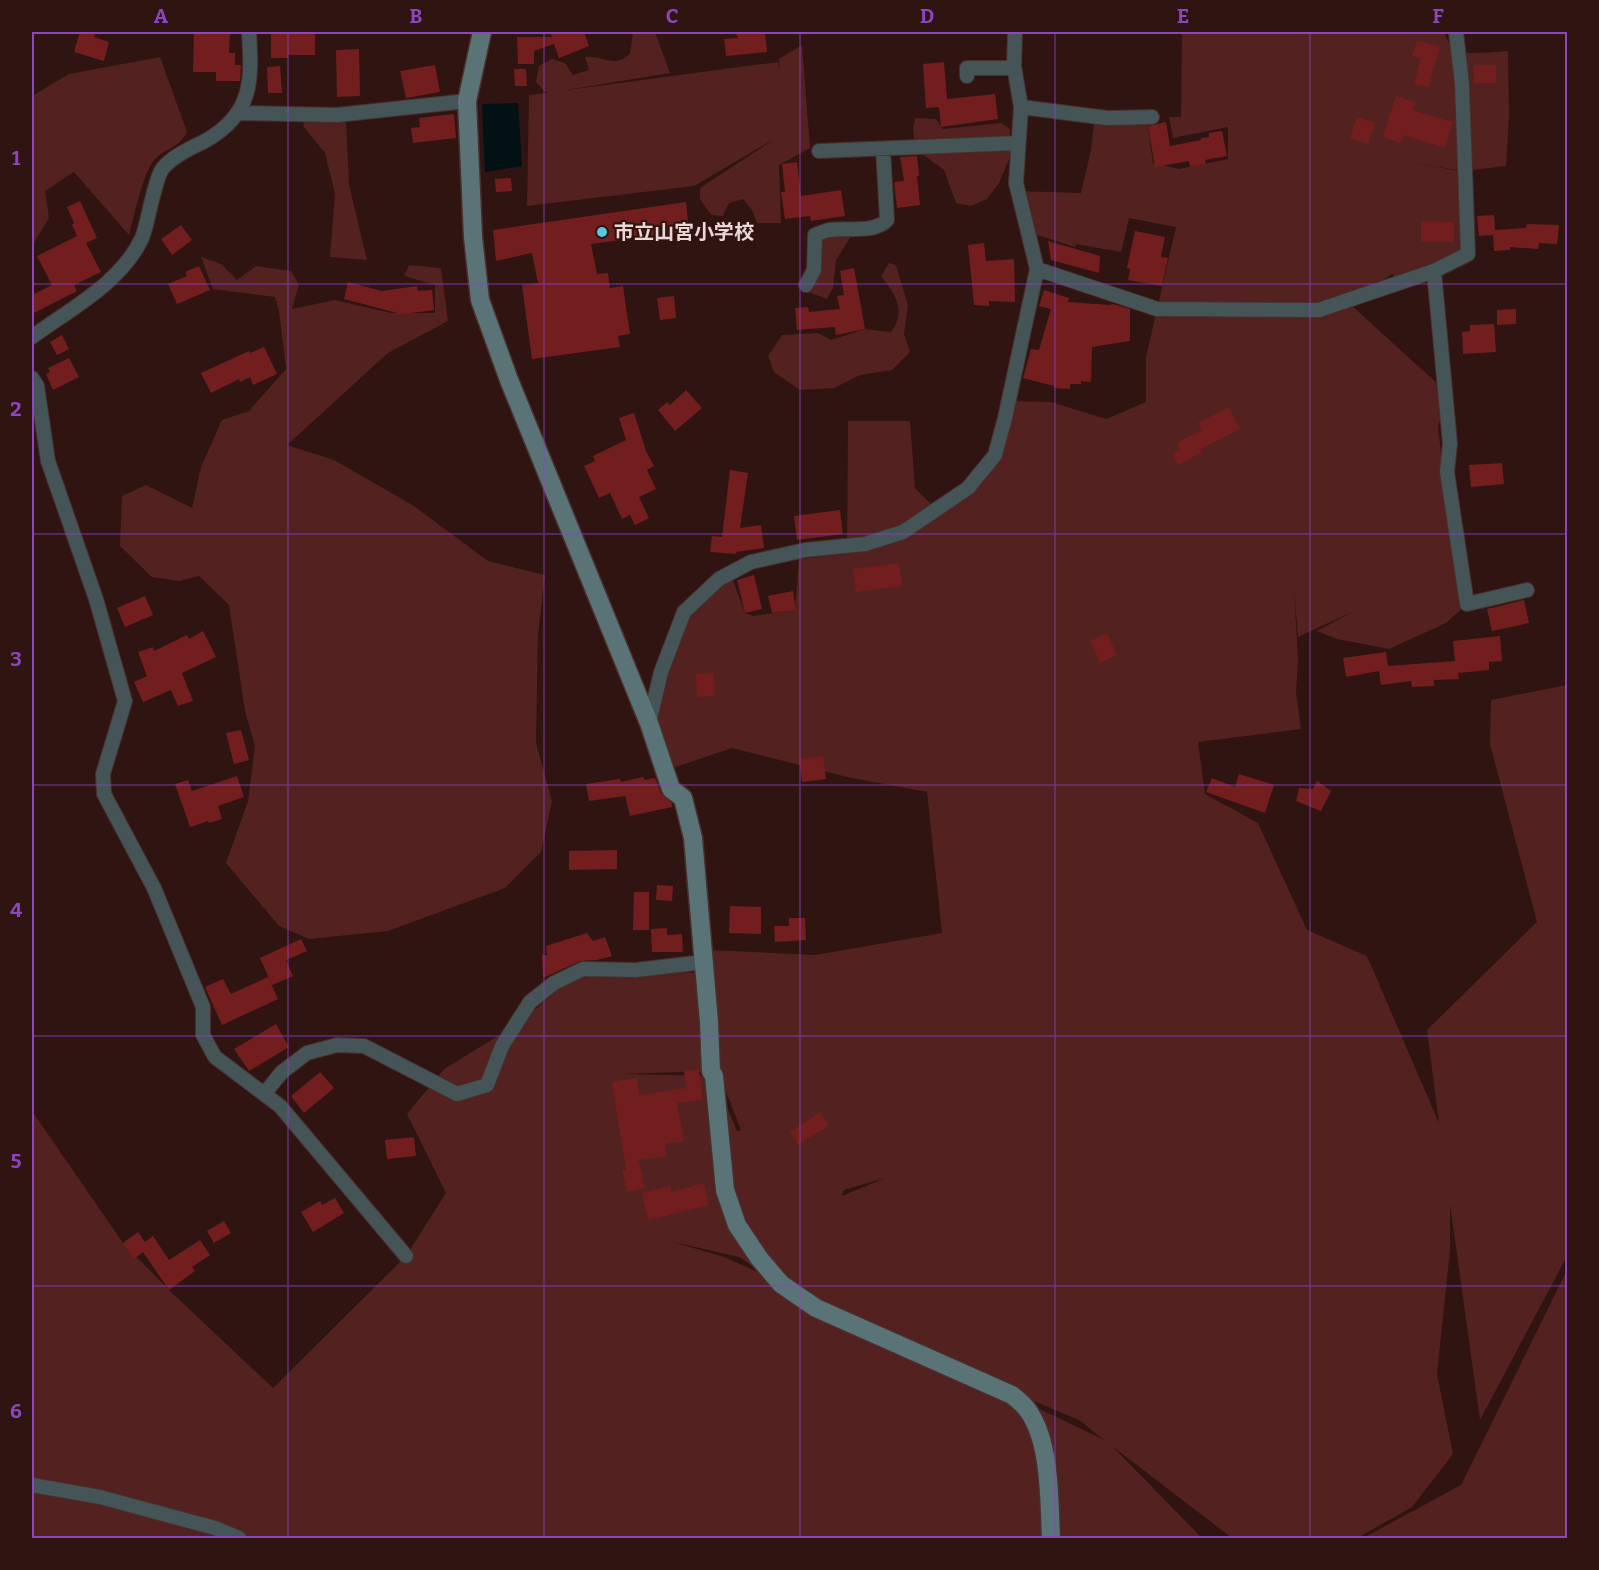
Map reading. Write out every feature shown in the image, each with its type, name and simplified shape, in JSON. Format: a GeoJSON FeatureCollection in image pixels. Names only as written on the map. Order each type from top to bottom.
{"type":"FeatureCollection","features":[{"type":"Feature","properties":{"kind":"street"},"geometry":{"type":"LineString","coordinates":[[32,337],[112,279],[130,258],[142,237],[162,169],[182,154],[219,133],[239,113],[247,94],[251,71],[249,32]]}},
{"type":"Feature","properties":{"kind":"street"},"geometry":{"type":"LineString","coordinates":[[482,32],[467,102],[472,237],[480,300],[509,380],[649,723],[671,789],[683,798],[693,838],[711,1071],[714,1076],[724,1190],[737,1225],[759,1258],[781,1284],[816,1308],[1012,1395],[1026,1408],[1036,1424],[1044,1451],[1052,1539]]}},
{"type":"Feature","properties":{"kind":"street"},"geometry":{"type":"LineString","coordinates":[[649,723],[661,672],[684,612],[719,579],[751,562],[805,550],[865,544],[903,532],[968,488],[995,455],[1037,269],[1016,183],[1022,107],[1014,68],[1014,32]]}},
{"type":"Feature","properties":{"kind":"street"},"geometry":{"type":"LineString","coordinates":[[1037,269],[1157,309],[1319,310],[1434,271],[1468,254],[1462,84],[1456,32]]}},
{"type":"Feature","properties":{"kind":"street"},"geometry":{"type":"LineString","coordinates":[[967,76],[967,68],[1014,68]]}},
{"type":"Feature","properties":{"kind":"street"},"geometry":{"type":"LineString","coordinates":[[239,113],[337,115],[467,102]]}},
{"type":"Feature","properties":{"kind":"street"},"geometry":{"type":"LineString","coordinates":[[1022,107],[1107,118],[1152,117]]}},
{"type":"Feature","properties":{"kind":"street"},"geometry":{"type":"LineString","coordinates":[[819,151],[1018,142]]}},
{"type":"Feature","properties":{"kind":"street"},"geometry":{"type":"LineString","coordinates":[[806,285],[814,270],[815,235],[831,230],[866,228],[883,224],[887,220],[883,149]]}},
{"type":"Feature","properties":{"kind":"street"},"geometry":{"type":"LineString","coordinates":[[1434,271],[1450,444],[1447,472],[1467,604],[1527,590]]}},
{"type":"Feature","properties":{"kind":"street"},"geometry":{"type":"LineString","coordinates":[[32,378],[37,386],[38,439],[48,460],[96,599],[125,701],[103,774],[105,794],[154,888],[202,1007],[203,1035],[215,1057],[280,1106],[406,1256]]}},
{"type":"Feature","properties":{"kind":"street"},"geometry":{"type":"LineString","coordinates":[[264,1094],[282,1072],[307,1053],[337,1045],[364,1046],[457,1095],[487,1085],[502,1046],[530,1002],[554,983],[583,969],[636,970],[704,962]]}},
{"type":"Feature","properties":{"kind":"street"},"geometry":{"type":"LineString","coordinates":[[32,1485],[100,1497],[215,1527],[239,1539]]}},
{"type":"Feature","properties":{"kind":"shaded area"},"geometry":{"type":"Polygon","coordinates":[[[633,32],[655,32],[670,73],[560,91],[778,62],[780,72],[779,59],[802,45],[810,148],[779,165],[781,223],[757,223],[752,210],[743,199],[729,203],[723,216],[711,215],[700,199],[700,188],[776,138],[694,186],[527,206],[529,95],[548,93],[536,82],[539,66],[552,59],[565,63],[573,75],[589,70],[585,57],[618,61],[630,54],[633,32]]]}},
{"type":"Feature","properties":{"kind":"shaded area"},"geometry":{"type":"Polygon","coordinates":[[[1182,32],[1444,32],[1448,41],[1461,51],[1479,53],[1508,51],[1509,116],[1506,166],[1463,171],[1409,162],[1465,172],[1468,254],[1394,285],[1393,273],[1351,305],[1439,385],[1446,402],[1438,426],[1442,462],[1467,604],[1446,623],[1389,649],[1337,639],[1317,631],[1354,611],[1298,637],[1294,588],[1298,659],[1296,692],[1301,729],[1198,742],[1205,794],[1258,823],[1307,930],[1367,956],[1439,1123],[1427,1030],[1537,922],[1490,744],[1491,700],[1567,685],[1567,1256],[1480,1420],[1450,1204],[1450,1250],[1437,1374],[1453,1454],[1412,1507],[1357,1538],[1232,1538],[1112,1446],[1202,1538],[32,1538],[32,1111],[123,1243],[169,1290],[273,1388],[406,1256],[446,1193],[407,1114],[444,1069],[522,1021],[567,981],[629,970],[705,973],[711,1071],[621,1074],[714,1076],[737,1131],[741,1130],[716,1066],[709,950],[815,955],[942,933],[927,792],[847,777],[732,748],[670,769],[649,723],[684,612],[731,575],[745,613],[753,616],[795,610],[799,559],[847,554],[848,421],[910,421],[915,488],[936,509],[996,455],[1011,401],[1051,402],[1106,419],[1146,402],[1146,357],[1176,227],[1129,218],[1121,252],[1076,244],[1075,247],[1031,233],[1018,191],[1081,193],[1091,150],[1094,123],[1147,120],[1153,163],[1179,169],[1228,159],[1228,127],[1173,138],[1169,117],[1181,117],[1182,32]],[[885,1178],[844,1190],[842,1196],[885,1178]],[[673,1242],[724,1257],[769,1277],[739,1257],[673,1242]],[[963,1372],[1104,1440],[1079,1420],[963,1372]]]}},
{"type":"Feature","properties":{"kind":"shaded area"},"geometry":{"type":"Polygon","coordinates":[[[160,57],[187,132],[176,145],[159,155],[151,165],[136,206],[129,235],[74,172],[45,191],[49,218],[32,246],[32,96],[69,74],[160,57]]]}},
{"type":"Feature","properties":{"kind":"shaded area"},"geometry":{"type":"Polygon","coordinates":[[[518,103],[522,166],[485,172],[482,104],[518,103]]]}},
{"type":"Feature","properties":{"kind":"shaded area"},"geometry":{"type":"Polygon","coordinates":[[[915,118],[936,119],[943,129],[1001,123],[1010,129],[1010,157],[999,183],[987,199],[971,206],[956,203],[944,170],[918,151],[913,129],[915,118]]]}},
{"type":"Feature","properties":{"kind":"shaded area"},"geometry":{"type":"Polygon","coordinates":[[[305,120],[346,120],[349,185],[367,260],[330,257],[335,194],[325,153],[303,126],[305,120]]]}},
{"type":"Feature","properties":{"kind":"shaded area"},"geometry":{"type":"Polygon","coordinates":[[[854,232],[836,260],[833,288],[827,299],[809,292],[820,238],[854,232]]]}},
{"type":"Feature","properties":{"kind":"shaded area"},"geometry":{"type":"Polygon","coordinates":[[[201,257],[221,264],[237,280],[256,266],[291,271],[299,285],[292,309],[335,300],[391,313],[435,313],[435,285],[404,276],[409,265],[441,268],[448,321],[388,353],[287,445],[334,460],[414,506],[488,561],[545,575],[538,634],[536,743],[552,801],[541,852],[505,888],[388,931],[309,939],[279,926],[226,863],[248,801],[255,746],[245,711],[229,605],[199,576],[179,581],[152,577],[120,546],[122,496],[146,485],[192,508],[201,467],[222,420],[249,411],[286,369],[279,311],[275,297],[213,289],[201,257]]]}},
{"type":"Feature","properties":{"kind":"shaded area"},"geometry":{"type":"Polygon","coordinates":[[[889,263],[896,265],[908,305],[904,334],[910,352],[892,370],[860,375],[834,388],[800,390],[774,372],[768,356],[782,335],[818,333],[831,340],[865,329],[891,332],[896,324],[899,309],[895,296],[881,276],[889,263]]]}},
{"type":"Feature","properties":{"kind":"shaded area"},"geometry":{"type":"Polygon","coordinates":[[[1567,1270],[1567,1538],[1363,1538],[1461,1485],[1567,1270]]]}},
{"type":"Feature","properties":{"kind":"building"},"geometry":{"type":"Polygon","coordinates":[[[80,32],[96,32],[94,37],[109,42],[104,61],[74,52],[80,32]]]}},
{"type":"Feature","properties":{"kind":"building"},"geometry":{"type":"Polygon","coordinates":[[[194,32],[230,32],[229,53],[235,53],[235,65],[241,65],[240,81],[216,81],[216,72],[193,72],[194,32]]]}},
{"type":"Feature","properties":{"kind":"building"},"geometry":{"type":"Polygon","coordinates":[[[271,32],[315,32],[315,55],[288,55],[288,58],[271,58],[271,32]]]}},
{"type":"Feature","properties":{"kind":"building"},"geometry":{"type":"Polygon","coordinates":[[[550,32],[584,32],[589,46],[559,58],[554,44],[534,51],[534,64],[518,64],[517,37],[552,37],[550,32]]]}},
{"type":"Feature","properties":{"kind":"building"},"geometry":{"type":"Polygon","coordinates":[[[735,32],[765,32],[767,52],[726,56],[724,39],[738,38],[735,32]]]}},
{"type":"Feature","properties":{"kind":"building"},"geometry":{"type":"Polygon","coordinates":[[[1417,41],[1440,46],[1429,87],[1414,84],[1421,58],[1412,56],[1417,41]]]}},
{"type":"Feature","properties":{"kind":"building"},"geometry":{"type":"Polygon","coordinates":[[[359,49],[360,96],[337,97],[336,50],[359,49]]]}},
{"type":"Feature","properties":{"kind":"building"},"geometry":{"type":"Polygon","coordinates":[[[944,62],[947,99],[995,94],[998,119],[941,127],[939,107],[926,108],[923,64],[944,62]]]}},
{"type":"Feature","properties":{"kind":"building"},"geometry":{"type":"Polygon","coordinates":[[[435,65],[440,92],[406,98],[400,71],[435,65]]]}},
{"type":"Feature","properties":{"kind":"building"},"geometry":{"type":"Polygon","coordinates":[[[1474,65],[1496,65],[1496,83],[1474,83],[1474,65]]]}},
{"type":"Feature","properties":{"kind":"building"},"geometry":{"type":"Polygon","coordinates":[[[280,66],[282,93],[268,93],[267,67],[280,66]]]}},
{"type":"Feature","properties":{"kind":"building"},"geometry":{"type":"Polygon","coordinates":[[[514,69],[526,69],[527,86],[515,86],[514,69]]]}},
{"type":"Feature","properties":{"kind":"building"},"geometry":{"type":"Polygon","coordinates":[[[1396,96],[1415,102],[1412,110],[1453,122],[1445,148],[1404,135],[1401,143],[1383,137],[1396,96]]]}},
{"type":"Feature","properties":{"kind":"building"},"geometry":{"type":"Polygon","coordinates":[[[454,114],[456,138],[413,143],[411,128],[420,127],[419,118],[454,114]]]}},
{"type":"Feature","properties":{"kind":"building"},"geometry":{"type":"Polygon","coordinates":[[[1357,117],[1375,123],[1368,144],[1350,138],[1357,117]]]}},
{"type":"Feature","properties":{"kind":"building"},"geometry":{"type":"Polygon","coordinates":[[[1166,122],[1170,146],[1201,140],[1201,138],[1209,137],[1209,133],[1222,131],[1227,156],[1205,160],[1206,164],[1190,167],[1189,161],[1155,167],[1148,126],[1166,122]]]}},
{"type":"Feature","properties":{"kind":"building"},"geometry":{"type":"Polygon","coordinates":[[[917,156],[920,205],[897,208],[894,182],[904,181],[900,157],[917,156]]]}},
{"type":"Feature","properties":{"kind":"building"},"geometry":{"type":"Polygon","coordinates":[[[797,162],[801,196],[841,190],[845,216],[811,221],[810,216],[785,219],[781,192],[785,192],[782,164],[797,162]]]}},
{"type":"Feature","properties":{"kind":"building"},"geometry":{"type":"Polygon","coordinates":[[[511,178],[512,191],[496,192],[495,179],[511,178]]]}},
{"type":"Feature","properties":{"kind":"building"},"geometry":{"type":"Polygon","coordinates":[[[80,201],[97,238],[86,243],[101,272],[74,285],[77,291],[32,314],[32,295],[52,285],[37,256],[77,236],[67,207],[80,201]]]}},
{"type":"Feature","properties":{"kind":"building"},"geometry":{"type":"Polygon","coordinates":[[[686,202],[689,231],[591,244],[597,274],[608,273],[610,288],[623,286],[630,334],[618,336],[620,347],[532,359],[522,285],[538,283],[532,253],[496,261],[493,230],[686,202]]]}},
{"type":"Feature","properties":{"kind":"building"},"geometry":{"type":"Polygon","coordinates":[[[1494,215],[1495,230],[1526,228],[1527,224],[1559,225],[1557,244],[1539,243],[1538,249],[1510,247],[1510,250],[1494,251],[1493,235],[1479,236],[1477,216],[1494,215]]]}},
{"type":"Feature","properties":{"kind":"building"},"geometry":{"type":"Polygon","coordinates":[[[1421,221],[1454,222],[1454,242],[1421,242],[1421,221]]]}},
{"type":"Feature","properties":{"kind":"building"},"geometry":{"type":"Polygon","coordinates":[[[181,225],[192,240],[172,255],[161,239],[181,225]]]}},
{"type":"Feature","properties":{"kind":"building"},"geometry":{"type":"Polygon","coordinates":[[[1135,231],[1165,237],[1161,257],[1168,258],[1162,286],[1128,280],[1130,269],[1127,268],[1135,231]]]}},
{"type":"Feature","properties":{"kind":"building"},"geometry":{"type":"Polygon","coordinates":[[[1048,241],[1100,256],[1099,273],[1051,260],[1048,241]]]}},
{"type":"Feature","properties":{"kind":"building"},"geometry":{"type":"Polygon","coordinates":[[[984,243],[986,261],[1014,259],[1015,302],[989,301],[989,306],[974,305],[968,245],[984,243]]]}},
{"type":"Feature","properties":{"kind":"building"},"geometry":{"type":"Polygon","coordinates":[[[199,266],[210,290],[177,304],[168,284],[187,276],[185,272],[199,266]]]}},
{"type":"Feature","properties":{"kind":"building"},"geometry":{"type":"Polygon","coordinates":[[[854,268],[865,329],[836,335],[835,327],[797,330],[795,308],[808,307],[809,312],[840,309],[837,296],[844,295],[840,271],[854,268]]]}},
{"type":"Feature","properties":{"kind":"building"},"geometry":{"type":"Polygon","coordinates":[[[348,282],[382,291],[417,286],[418,291],[432,290],[434,310],[397,315],[397,313],[344,299],[348,282]]]}},
{"type":"Feature","properties":{"kind":"building"},"geometry":{"type":"Polygon","coordinates":[[[1044,290],[1069,298],[1068,302],[1113,304],[1130,309],[1130,341],[1092,347],[1091,382],[1081,381],[1081,384],[1070,384],[1070,389],[1054,388],[1054,386],[1023,378],[1031,349],[1039,350],[1051,309],[1039,306],[1044,290]]]}},
{"type":"Feature","properties":{"kind":"building"},"geometry":{"type":"Polygon","coordinates":[[[674,296],[676,318],[660,320],[657,298],[674,296]]]}},
{"type":"Feature","properties":{"kind":"building"},"geometry":{"type":"Polygon","coordinates":[[[1516,309],[1516,324],[1497,325],[1497,310],[1516,309]]]}},
{"type":"Feature","properties":{"kind":"building"},"geometry":{"type":"Polygon","coordinates":[[[1494,324],[1496,352],[1463,354],[1462,332],[1470,331],[1470,325],[1494,324]]]}},
{"type":"Feature","properties":{"kind":"building"},"geometry":{"type":"Polygon","coordinates":[[[62,335],[69,349],[57,355],[50,342],[62,335]]]}},
{"type":"Feature","properties":{"kind":"building"},"geometry":{"type":"Polygon","coordinates":[[[264,347],[277,374],[253,385],[250,377],[240,382],[239,379],[211,393],[201,373],[249,351],[250,353],[264,347]]]}},
{"type":"Feature","properties":{"kind":"building"},"geometry":{"type":"Polygon","coordinates":[[[69,358],[79,377],[53,390],[46,374],[50,372],[48,368],[69,358]]]}},
{"type":"Feature","properties":{"kind":"building"},"geometry":{"type":"Polygon","coordinates":[[[686,390],[702,408],[675,431],[658,410],[667,402],[670,405],[686,390]]]}},
{"type":"Feature","properties":{"kind":"building"},"geometry":{"type":"Polygon","coordinates":[[[1229,407],[1240,429],[1200,449],[1202,452],[1178,465],[1172,454],[1180,450],[1177,443],[1202,430],[1198,423],[1229,407]]]}},
{"type":"Feature","properties":{"kind":"building"},"geometry":{"type":"Polygon","coordinates":[[[634,413],[646,451],[654,466],[647,470],[656,489],[639,497],[649,518],[635,525],[630,515],[622,519],[610,493],[599,498],[584,466],[595,461],[593,456],[626,440],[619,418],[634,413]]]}},
{"type":"Feature","properties":{"kind":"building"},"geometry":{"type":"Polygon","coordinates":[[[1502,463],[1504,484],[1471,487],[1469,465],[1502,463]]]}},
{"type":"Feature","properties":{"kind":"building"},"geometry":{"type":"Polygon","coordinates":[[[730,470],[748,473],[740,528],[761,525],[764,548],[736,552],[736,554],[710,552],[712,536],[722,537],[730,470]]]}},
{"type":"Feature","properties":{"kind":"building"},"geometry":{"type":"Polygon","coordinates":[[[840,510],[843,534],[797,540],[794,516],[840,510]]]}},
{"type":"Feature","properties":{"kind":"building"},"geometry":{"type":"Polygon","coordinates":[[[899,563],[902,586],[856,592],[853,569],[899,563]]]}},
{"type":"Feature","properties":{"kind":"building"},"geometry":{"type":"Polygon","coordinates":[[[754,575],[762,609],[745,613],[737,580],[754,575]]]}},
{"type":"Feature","properties":{"kind":"building"},"geometry":{"type":"Polygon","coordinates":[[[793,591],[796,610],[772,613],[768,596],[793,591]]]}},
{"type":"Feature","properties":{"kind":"building"},"geometry":{"type":"Polygon","coordinates":[[[145,596],[153,615],[125,627],[117,608],[145,596]]]}},
{"type":"Feature","properties":{"kind":"building"},"geometry":{"type":"Polygon","coordinates":[[[1524,600],[1529,623],[1492,631],[1487,609],[1524,600]]]}},
{"type":"Feature","properties":{"kind":"building"},"geometry":{"type":"Polygon","coordinates":[[[203,631],[216,657],[182,673],[193,701],[178,706],[171,690],[143,702],[134,682],[147,676],[138,652],[153,647],[154,651],[187,635],[189,639],[203,631]]]}},
{"type":"Feature","properties":{"kind":"building"},"geometry":{"type":"Polygon","coordinates":[[[1107,633],[1117,655],[1100,663],[1090,641],[1107,633]]]}},
{"type":"Feature","properties":{"kind":"building"},"geometry":{"type":"Polygon","coordinates":[[[1500,636],[1502,661],[1489,662],[1489,670],[1458,673],[1459,679],[1434,680],[1434,686],[1412,687],[1411,681],[1381,685],[1379,671],[1346,677],[1343,658],[1386,652],[1388,666],[1455,661],[1453,641],[1500,636]]]}},
{"type":"Feature","properties":{"kind":"building"},"geometry":{"type":"Polygon","coordinates":[[[714,673],[715,696],[697,697],[696,674],[714,673]]]}},
{"type":"Feature","properties":{"kind":"building"},"geometry":{"type":"Polygon","coordinates":[[[241,730],[249,760],[234,764],[226,733],[241,730]]]}},
{"type":"Feature","properties":{"kind":"building"},"geometry":{"type":"Polygon","coordinates":[[[823,756],[826,779],[802,782],[799,759],[823,756]]]}},
{"type":"Feature","properties":{"kind":"building"},"geometry":{"type":"Polygon","coordinates":[[[1239,774],[1274,785],[1265,813],[1206,792],[1212,778],[1235,787],[1239,774]]]}},
{"type":"Feature","properties":{"kind":"building"},"geometry":{"type":"Polygon","coordinates":[[[237,776],[244,797],[218,806],[222,819],[190,827],[175,784],[188,780],[192,791],[237,776]]]}},
{"type":"Feature","properties":{"kind":"building"},"geometry":{"type":"Polygon","coordinates":[[[643,777],[645,780],[655,778],[661,793],[672,803],[672,807],[630,816],[625,796],[589,801],[586,784],[620,779],[621,782],[643,777]]]}},
{"type":"Feature","properties":{"kind":"building"},"geometry":{"type":"Polygon","coordinates":[[[1317,781],[1331,791],[1321,811],[1296,801],[1299,788],[1313,789],[1317,781]]]}},
{"type":"Feature","properties":{"kind":"building"},"geometry":{"type":"Polygon","coordinates":[[[617,850],[617,869],[569,870],[569,851],[617,850]]]}},
{"type":"Feature","properties":{"kind":"building"},"geometry":{"type":"Polygon","coordinates":[[[657,885],[673,886],[672,901],[656,900],[657,885]]]}},
{"type":"Feature","properties":{"kind":"building"},"geometry":{"type":"Polygon","coordinates":[[[634,892],[649,892],[649,930],[633,930],[634,892]]]}},
{"type":"Feature","properties":{"kind":"building"},"geometry":{"type":"Polygon","coordinates":[[[730,906],[761,907],[761,934],[729,933],[730,906]]]}},
{"type":"Feature","properties":{"kind":"building"},"geometry":{"type":"Polygon","coordinates":[[[789,918],[805,918],[806,940],[775,942],[774,926],[789,926],[789,918]]]}},
{"type":"Feature","properties":{"kind":"building"},"geometry":{"type":"Polygon","coordinates":[[[667,928],[667,935],[682,934],[683,952],[652,952],[651,929],[667,928]]]}},
{"type":"Feature","properties":{"kind":"building"},"geometry":{"type":"Polygon","coordinates":[[[587,933],[593,941],[605,937],[612,956],[580,961],[543,978],[542,955],[547,955],[546,946],[587,933]]]}},
{"type":"Feature","properties":{"kind":"building"},"geometry":{"type":"Polygon","coordinates":[[[301,939],[307,951],[286,960],[293,976],[272,985],[260,958],[301,939]]]}},
{"type":"Feature","properties":{"kind":"building"},"geometry":{"type":"Polygon","coordinates":[[[268,977],[278,999],[222,1025],[205,987],[223,979],[231,994],[268,977]]]}},
{"type":"Feature","properties":{"kind":"building"},"geometry":{"type":"Polygon","coordinates":[[[276,1024],[289,1047],[249,1071],[234,1049],[276,1024]]]}},
{"type":"Feature","properties":{"kind":"building"},"geometry":{"type":"Polygon","coordinates":[[[699,1069],[703,1100],[677,1103],[684,1141],[665,1144],[667,1156],[639,1160],[645,1188],[627,1192],[622,1170],[626,1170],[612,1082],[637,1078],[639,1095],[686,1088],[684,1071],[699,1069]]]}},
{"type":"Feature","properties":{"kind":"building"},"geometry":{"type":"Polygon","coordinates":[[[320,1072],[334,1088],[304,1113],[291,1096],[320,1072]]]}},
{"type":"Feature","properties":{"kind":"building"},"geometry":{"type":"Polygon","coordinates":[[[820,1112],[829,1125],[798,1145],[790,1132],[820,1112]]]}},
{"type":"Feature","properties":{"kind":"building"},"geometry":{"type":"Polygon","coordinates":[[[414,1137],[416,1156],[387,1159],[385,1140],[414,1137]]]}},
{"type":"Feature","properties":{"kind":"building"},"geometry":{"type":"Polygon","coordinates":[[[704,1183],[709,1205],[648,1220],[642,1193],[670,1186],[671,1192],[704,1183]]]}},
{"type":"Feature","properties":{"kind":"building"},"geometry":{"type":"Polygon","coordinates":[[[335,1198],[344,1213],[313,1232],[301,1212],[320,1201],[322,1205],[335,1198]]]}},
{"type":"Feature","properties":{"kind":"building"},"geometry":{"type":"Polygon","coordinates":[[[224,1221],[231,1233],[214,1243],[207,1231],[224,1221]]]}},
{"type":"Feature","properties":{"kind":"building"},"geometry":{"type":"Polygon","coordinates":[[[138,1232],[145,1242],[153,1236],[169,1260],[200,1240],[210,1255],[192,1267],[195,1271],[169,1290],[143,1252],[134,1259],[123,1243],[138,1232]]]}},
{"type":"Feature","properties":{"kind":"place","name":"市立山宮小学校"},"geometry":{"type":"Point","coordinates":[602,232]}}]}
